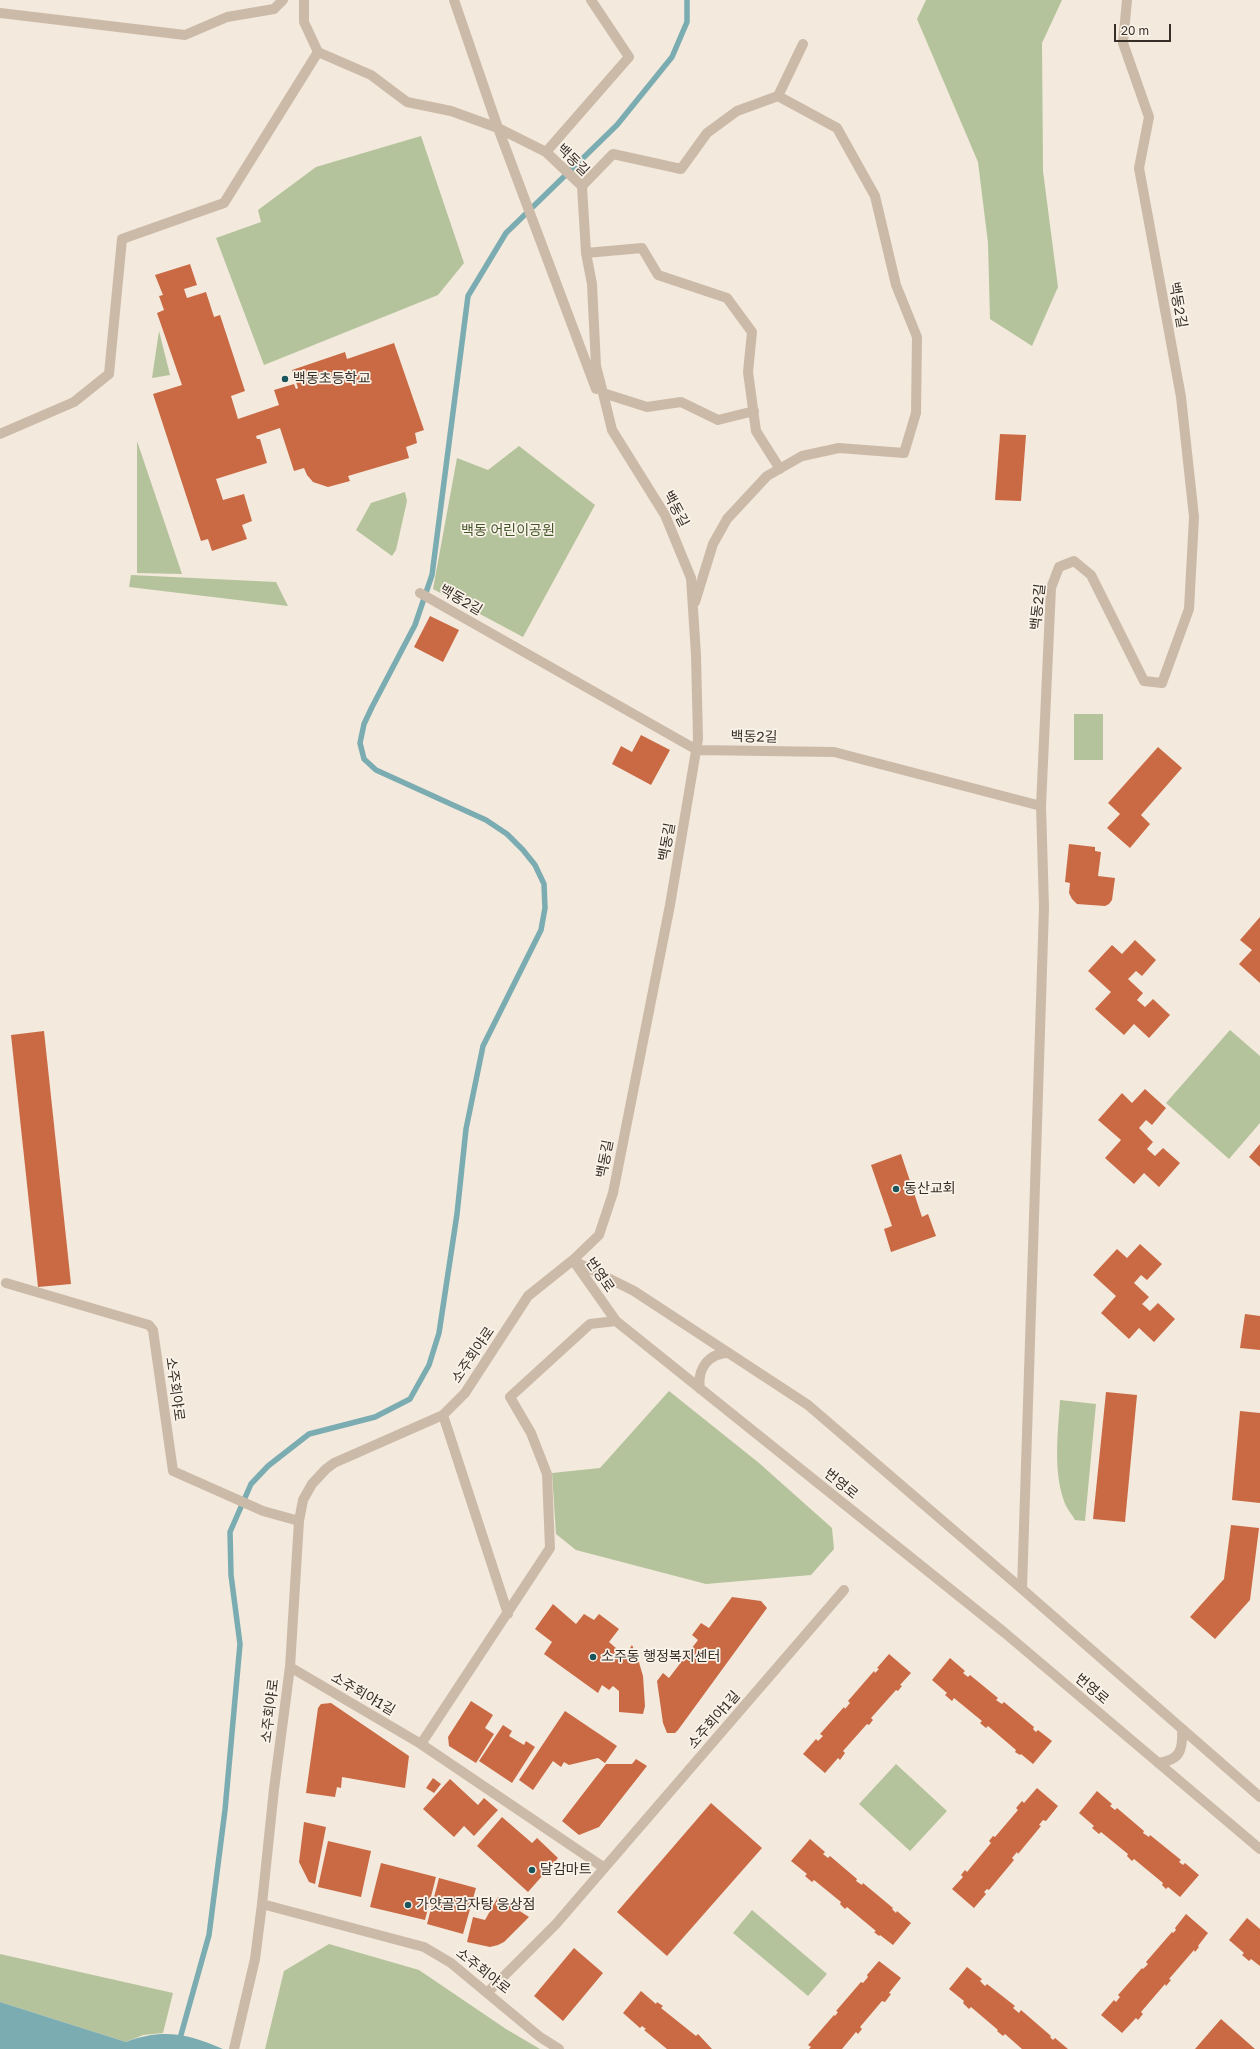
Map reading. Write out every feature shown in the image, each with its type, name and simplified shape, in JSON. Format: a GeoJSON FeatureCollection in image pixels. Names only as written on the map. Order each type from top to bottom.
{"type":"FeatureCollection","features":[{"type":"Feature","properties":{"kind":"street"},"geometry":{"type":"LineString","coordinates":[[0,13],[185,35],[227,17],[274,10],[283,0]]}},
{"type":"Feature","properties":{"kind":"street"},"geometry":{"type":"LineString","coordinates":[[0,434],[74,402],[109,374],[122,239],[224,204],[318,52],[304,22],[304,0]]}},
{"type":"Feature","properties":{"kind":"street","name":"백동길"},"geometry":{"type":"LineString","coordinates":[[454,0],[498,128],[612,430],[665,515],[691,578],[697,670],[697,750],[670,905],[613,1193],[599,1234],[573,1260]]}},
{"type":"Feature","properties":{"kind":"street"},"geometry":{"type":"LineString","coordinates":[[546,152],[629,57],[592,0]]}},
{"type":"Feature","properties":{"kind":"street","name":"백동2길"},"geometry":{"type":"LineString","coordinates":[[420,593],[697,750],[834,752],[1041,806],[1051,588],[1059,567],[1074,561],[1091,575],[1144,681],[1162,683],[1189,609],[1194,517],[1181,397],[1139,168],[1149,117],[1123,42],[1127,0]]}},
{"type":"Feature","properties":{"kind":"street"},"geometry":{"type":"LineString","coordinates":[[582,186],[613,154],[681,169],[707,133],[737,111],[778,96],[803,44]]}},
{"type":"Feature","properties":{"kind":"street","name":"백동길"},"geometry":{"type":"LineString","coordinates":[[318,52],[372,75],[408,102],[451,111],[498,128],[546,152],[582,186],[586,252],[592,284],[596,366],[612,430]]}},
{"type":"Feature","properties":{"kind":"street"},"geometry":{"type":"LineString","coordinates":[[693,608],[713,544],[727,519],[767,476],[802,456],[839,448],[904,453],[916,413],[917,337],[896,285],[875,196],[837,128],[778,96]]}},
{"type":"Feature","properties":{"kind":"street"},"geometry":{"type":"LineString","coordinates":[[586,252],[642,248],[658,274],[726,298],[752,332],[748,372],[756,431],[780,469]]}},
{"type":"Feature","properties":{"kind":"street"},"geometry":{"type":"LineString","coordinates":[[603,393],[648,408],[681,402],[718,420],[754,411]]}},
{"type":"Feature","properties":{"kind":"street"},"geometry":{"type":"LineString","coordinates":[[1022,1589],[1044,907],[1041,806]]}},
{"type":"Feature","properties":{"kind":"street","name":"번영로"},"geometry":{"type":"LineString","coordinates":[[573,1260],[616,1321],[1005,1633],[1260,1849]]}},
{"type":"Feature","properties":{"kind":"street","name":"번영로"},"geometry":{"type":"LineString","coordinates":[[573,1260],[634,1291],[808,1405],[1022,1589],[1260,1797]]}},
{"type":"Feature","properties":{"kind":"street","name":"소주회야로"},"geometry":{"type":"LineString","coordinates":[[234,2049],[255,1959],[262,1904],[274,1789],[290,1668],[299,1521],[303,1500],[312,1484],[334,1463],[443,1415],[465,1393],[528,1296],[573,1260]]}},
{"type":"Feature","properties":{"kind":"street","name":"소주회야로"},"geometry":{"type":"LineString","coordinates":[[6,1283],[149,1325],[153,1330],[173,1471],[263,1511],[299,1521]]}},
{"type":"Feature","properties":{"kind":"street"},"geometry":{"type":"LineString","coordinates":[[421,1744],[508,1614],[550,1548],[547,1474],[530,1433],[510,1397],[590,1324],[616,1321]]}},
{"type":"Feature","properties":{"kind":"street"},"geometry":{"type":"LineString","coordinates":[[700,1389],[700,1375],[702,1367],[708,1360],[715,1356],[729,1353]]}},
{"type":"Feature","properties":{"kind":"street"},"geometry":{"type":"LineString","coordinates":[[443,1415],[508,1614]]}},
{"type":"Feature","properties":{"kind":"street","name":"소주회야1길"},"geometry":{"type":"LineString","coordinates":[[488,1992],[556,1924],[603,1867],[844,1590]]}},
{"type":"Feature","properties":{"kind":"street","name":"소주회야1길"},"geometry":{"type":"LineString","coordinates":[[290,1668],[421,1744],[603,1867]]}},
{"type":"Feature","properties":{"kind":"street"},"geometry":{"type":"LineString","coordinates":[[1158,1763],[1171,1760],[1178,1755],[1182,1748],[1182,1729]]}},
{"type":"Feature","properties":{"kind":"street","name":"소주회야로"},"geometry":{"type":"LineString","coordinates":[[262,1904],[424,1947],[451,1963],[488,1992],[540,2037],[559,2049]]}},
{"type":"Feature","properties":{"kind":"green space"},"geometry":{"type":"Polygon","coordinates":[[[926,0],[1062,0],[1042,43],[1043,171],[1058,287],[1032,346],[990,319],[988,243],[978,162],[917,19],[926,0]]]}},
{"type":"Feature","properties":{"kind":"green space"},"geometry":{"type":"Polygon","coordinates":[[[421,136],[464,263],[438,295],[264,365],[216,238],[261,222],[258,210],[316,167],[421,136]]]}},
{"type":"Feature","properties":{"kind":"green space"},"geometry":{"type":"Polygon","coordinates":[[[159,331],[170,375],[152,378],[159,331]]]}},
{"type":"Feature","properties":{"kind":"green space"},"geometry":{"type":"Polygon","coordinates":[[[137,441],[182,574],[137,573],[137,441]]]}},
{"type":"Feature","properties":{"kind":"green space","name":"백동 어린이공원"},"geometry":{"type":"Polygon","coordinates":[[[519,446],[595,505],[523,637],[433,589],[457,458],[488,470],[519,446]]]}},
{"type":"Feature","properties":{"kind":"green space"},"geometry":{"type":"Polygon","coordinates":[[[405,492],[407,501],[396,550],[392,556],[356,530],[371,503],[405,492]]]}},
{"type":"Feature","properties":{"kind":"green space"},"geometry":{"type":"Polygon","coordinates":[[[131,575],[276,582],[288,606],[129,587],[131,575]]]}},
{"type":"Feature","properties":{"kind":"green space"},"geometry":{"type":"Polygon","coordinates":[[[1074,714],[1103,714],[1103,760],[1074,760],[1074,714]]]}},
{"type":"Feature","properties":{"kind":"green space"},"geometry":{"type":"Polygon","coordinates":[[[1230,1030],[1260,1056],[1260,1123],[1229,1159],[1166,1103],[1230,1030]]]}},
{"type":"Feature","properties":{"kind":"green space"},"geometry":{"type":"Polygon","coordinates":[[[669,1391],[759,1463],[832,1528],[834,1549],[811,1575],[706,1584],[576,1550],[556,1534],[552,1473],[600,1468],[669,1391]]]}},
{"type":"Feature","properties":{"kind":"green space"},"geometry":{"type":"Polygon","coordinates":[[[1060,1400],[1096,1404],[1085,1521],[1075,1520],[1068,1509],[1065,1504],[1058,1477],[1057,1438],[1060,1400]]]}},
{"type":"Feature","properties":{"kind":"green space"},"geometry":{"type":"Polygon","coordinates":[[[896,1764],[947,1811],[910,1851],[859,1804],[896,1764]]]}},
{"type":"Feature","properties":{"kind":"green space"},"geometry":{"type":"Polygon","coordinates":[[[752,1910],[827,1974],[808,1996],[733,1933],[752,1910]]]}},
{"type":"Feature","properties":{"kind":"green space"},"geometry":{"type":"Polygon","coordinates":[[[329,1944],[419,1970],[506,2029],[540,2049],[265,2049],[284,1971],[329,1944]]]}},
{"type":"Feature","properties":{"kind":"green space"},"geometry":{"type":"Polygon","coordinates":[[[0,1954],[173,1993],[163,2033],[143,2035],[126,2042],[0,2002],[0,1954]]]}},
{"type":"Feature","properties":{"kind":"water"},"geometry":{"type":"Polygon","coordinates":[[[0,2002],[126,2042],[152,2035],[164,2034],[187,2037],[223,2049],[0,2049],[0,2002]]]}},
{"type":"Feature","properties":{"kind":"building"},"geometry":{"type":"Polygon","coordinates":[[[190,264],[197,285],[184,289],[187,298],[206,292],[214,317],[220,315],[245,391],[231,396],[238,419],[279,405],[274,390],[294,384],[296,389],[298,388],[292,370],[345,352],[347,359],[394,343],[424,430],[415,433],[417,443],[406,447],[409,458],[348,476],[350,481],[328,487],[313,482],[307,475],[304,468],[294,471],[280,428],[256,436],[257,439],[260,439],[267,463],[216,479],[223,500],[244,494],[252,521],[242,525],[247,539],[212,551],[208,539],[201,541],[153,394],[182,385],[157,313],[164,310],[159,296],[163,295],[155,275],[190,264]]]}},
{"type":"Feature","properties":{"kind":"building"},"geometry":{"type":"Polygon","coordinates":[[[1000,434],[1026,435],[1021,501],[995,500],[1000,434]]]}},
{"type":"Feature","properties":{"kind":"building"},"geometry":{"type":"Polygon","coordinates":[[[430,616],[459,630],[443,662],[414,647],[430,616]]]}},
{"type":"Feature","properties":{"kind":"building"},"geometry":{"type":"Polygon","coordinates":[[[641,735],[670,750],[651,785],[612,764],[621,746],[632,752],[641,735]]]}},
{"type":"Feature","properties":{"kind":"building"},"geometry":{"type":"Polygon","coordinates":[[[1158,747],[1182,768],[1141,815],[1150,824],[1130,848],[1107,828],[1120,814],[1108,803],[1158,747]]]}},
{"type":"Feature","properties":{"kind":"building"},"geometry":{"type":"Polygon","coordinates":[[[1069,844],[1095,847],[1095,851],[1101,852],[1098,876],[1115,878],[1112,900],[1109,904],[1105,906],[1077,904],[1072,899],[1069,893],[1070,883],[1065,882],[1069,844]]]}},
{"type":"Feature","properties":{"kind":"building"},"geometry":{"type":"Polygon","coordinates":[[[1260,917],[1260,983],[1239,964],[1252,950],[1240,940],[1260,917]]]}},
{"type":"Feature","properties":{"kind":"building"},"geometry":{"type":"Polygon","coordinates":[[[1135,940],[1156,960],[1142,976],[1136,971],[1128,979],[1143,993],[1137,1000],[1145,1007],[1153,999],[1170,1015],[1149,1038],[1134,1024],[1124,1035],[1095,1009],[1111,992],[1088,971],[1112,945],[1122,954],[1135,940]]]}},
{"type":"Feature","properties":{"kind":"building"},"geometry":{"type":"Polygon","coordinates":[[[44,1031],[71,1284],[38,1287],[11,1035],[44,1031]]]}},
{"type":"Feature","properties":{"kind":"building"},"geometry":{"type":"Polygon","coordinates":[[[1145,1089],[1166,1108],[1152,1125],[1146,1120],[1139,1128],[1153,1142],[1147,1149],[1155,1156],[1163,1148],[1180,1163],[1159,1187],[1144,1173],[1134,1184],[1105,1158],[1121,1140],[1098,1120],[1122,1093],[1132,1103],[1145,1089]]]}},
{"type":"Feature","properties":{"kind":"building"},"geometry":{"type":"Polygon","coordinates":[[[1260,1144],[1260,1167],[1249,1157],[1260,1144]]]}},
{"type":"Feature","properties":{"kind":"building","name":"동산교회"},"geometry":{"type":"Polygon","coordinates":[[[901,1154],[922,1217],[928,1214],[936,1236],[891,1252],[884,1229],[892,1226],[871,1165],[901,1154]]]}},
{"type":"Feature","properties":{"kind":"building"},"geometry":{"type":"Polygon","coordinates":[[[1140,1244],[1162,1264],[1147,1280],[1141,1275],[1134,1283],[1149,1297],[1142,1304],[1150,1311],[1158,1303],[1175,1319],[1154,1342],[1139,1328],[1129,1339],[1101,1313],[1116,1296],[1093,1275],[1117,1249],[1127,1258],[1140,1244]]]}},
{"type":"Feature","properties":{"kind":"building"},"geometry":{"type":"Polygon","coordinates":[[[1245,1314],[1260,1316],[1260,1350],[1240,1348],[1245,1314]]]}},
{"type":"Feature","properties":{"kind":"building"},"geometry":{"type":"Polygon","coordinates":[[[1106,1392],[1137,1395],[1125,1522],[1093,1519],[1106,1392]]]}},
{"type":"Feature","properties":{"kind":"building"},"geometry":{"type":"Polygon","coordinates":[[[1240,1411],[1260,1413],[1260,1503],[1232,1500],[1240,1411]]]}},
{"type":"Feature","properties":{"kind":"building"},"geometry":{"type":"Polygon","coordinates":[[[1231,1525],[1259,1528],[1250,1600],[1215,1639],[1190,1617],[1224,1579],[1231,1525]]]}},
{"type":"Feature","properties":{"kind":"building"},"geometry":{"type":"Polygon","coordinates":[[[732,1597],[761,1601],[767,1608],[678,1730],[675,1733],[667,1733],[663,1723],[657,1681],[663,1673],[669,1678],[698,1640],[692,1635],[701,1623],[709,1628],[732,1597]]]}},
{"type":"Feature","properties":{"kind":"building","name":"소주동 행정복지센터"},"geometry":{"type":"Polygon","coordinates":[[[553,1604],[576,1624],[584,1614],[594,1620],[599,1614],[619,1629],[609,1642],[625,1656],[632,1645],[643,1676],[645,1706],[643,1714],[619,1712],[619,1691],[613,1686],[609,1690],[602,1685],[598,1693],[544,1654],[552,1642],[535,1629],[553,1604]]]}},
{"type":"Feature","properties":{"kind":"building"},"geometry":{"type":"Polygon","coordinates":[[[889,1654],[911,1673],[900,1685],[902,1686],[898,1691],[896,1690],[871,1718],[873,1720],[869,1725],[867,1724],[843,1751],[845,1753],[840,1760],[838,1758],[825,1773],[803,1754],[816,1739],[818,1741],[823,1736],[820,1734],[844,1707],[845,1709],[850,1703],[848,1701],[874,1671],[875,1673],[879,1669],[877,1668],[889,1654]]]}},
{"type":"Feature","properties":{"kind":"building"},"geometry":{"type":"Polygon","coordinates":[[[950,1658],[965,1671],[963,1673],[968,1677],[970,1675],[998,1698],[996,1700],[1002,1704],[1004,1702],[1034,1727],[1033,1729],[1036,1732],[1038,1730],[1052,1741],[1033,1764],[1021,1754],[1020,1755],[1015,1752],[1016,1750],[988,1726],[986,1728],[980,1723],[982,1721],[954,1698],[952,1701],[945,1695],[947,1693],[932,1680],[950,1658]]]}},
{"type":"Feature","properties":{"kind":"building"},"geometry":{"type":"Polygon","coordinates":[[[471,1701],[493,1715],[485,1728],[494,1734],[476,1763],[449,1746],[448,1737],[471,1701]]]}},
{"type":"Feature","properties":{"kind":"building"},"geometry":{"type":"Polygon","coordinates":[[[331,1703],[409,1756],[405,1788],[342,1777],[341,1788],[337,1787],[335,1797],[306,1793],[318,1708],[321,1704],[331,1703]]]}},
{"type":"Feature","properties":{"kind":"building"},"geometry":{"type":"Polygon","coordinates":[[[565,1711],[617,1746],[605,1763],[598,1758],[569,1765],[564,1762],[561,1767],[553,1761],[533,1790],[519,1780],[565,1711]]]}},
{"type":"Feature","properties":{"kind":"building"},"geometry":{"type":"Polygon","coordinates":[[[503,1725],[512,1731],[509,1736],[524,1745],[526,1741],[535,1747],[512,1783],[479,1761],[503,1725]]]}},
{"type":"Feature","properties":{"kind":"building"},"geometry":{"type":"Polygon","coordinates":[[[636,1759],[647,1766],[599,1827],[579,1835],[562,1821],[606,1764],[632,1764],[636,1759]]]}},
{"type":"Feature","properties":{"kind":"building"},"geometry":{"type":"Polygon","coordinates":[[[433,1778],[441,1784],[434,1793],[426,1788],[433,1778]]]}},
{"type":"Feature","properties":{"kind":"building"},"geometry":{"type":"Polygon","coordinates":[[[450,1779],[478,1805],[484,1798],[498,1810],[474,1836],[464,1826],[454,1837],[423,1809],[450,1779]]]}},
{"type":"Feature","properties":{"kind":"building"},"geometry":{"type":"Polygon","coordinates":[[[1037,1788],[1058,1806],[1046,1821],[1043,1820],[1039,1825],[1041,1826],[1018,1854],[1017,1852],[1012,1858],[1014,1860],[989,1890],[987,1889],[984,1892],[986,1894],[974,1908],[952,1889],[963,1877],[961,1875],[965,1870],[967,1872],[991,1843],[989,1841],[993,1836],[995,1837],[1018,1810],[1016,1808],[1022,1801],[1024,1803],[1037,1788]]]}},
{"type":"Feature","properties":{"kind":"building"},"geometry":{"type":"Polygon","coordinates":[[[1097,1791],[1112,1804],[1110,1806],[1115,1810],[1117,1808],[1144,1831],[1143,1833],[1149,1837],[1150,1835],[1181,1860],[1179,1862],[1183,1865],[1185,1863],[1199,1875],[1180,1897],[1168,1887],[1166,1889],[1162,1885],[1163,1883],[1134,1859],[1132,1861],[1127,1856],[1128,1854],[1101,1832],[1099,1834],[1092,1828],[1094,1826],[1079,1813],[1097,1791]]]}},
{"type":"Feature","properties":{"kind":"building"},"geometry":{"type":"Polygon","coordinates":[[[711,1803],[762,1848],[667,1956],[617,1912],[711,1803]]]}},
{"type":"Feature","properties":{"kind":"building"},"geometry":{"type":"Polygon","coordinates":[[[502,1817],[532,1843],[537,1838],[558,1858],[528,1892],[477,1846],[502,1817]]]}},
{"type":"Feature","properties":{"kind":"building"},"geometry":{"type":"Polygon","coordinates":[[[304,1822],[326,1827],[315,1884],[309,1882],[299,1862],[304,1822]]]}},
{"type":"Feature","properties":{"kind":"building"},"geometry":{"type":"Polygon","coordinates":[[[810,1839],[825,1852],[823,1854],[828,1858],[830,1856],[857,1879],[856,1881],[862,1885],[863,1883],[893,1908],[892,1909],[896,1913],[897,1911],[911,1923],[893,1945],[874,1932],[876,1931],[847,1907],[845,1909],[840,1904],[841,1902],[814,1880],[812,1882],[805,1876],[807,1874],[791,1861],[810,1839]]]}},
{"type":"Feature","properties":{"kind":"building"},"geometry":{"type":"Polygon","coordinates":[[[328,1841],[371,1851],[361,1897],[318,1887],[328,1841]]]}},
{"type":"Feature","properties":{"kind":"building"},"geometry":{"type":"Polygon","coordinates":[[[381,1863],[436,1877],[425,1920],[370,1907],[381,1863]]]}},
{"type":"Feature","properties":{"kind":"building"},"geometry":{"type":"Polygon","coordinates":[[[439,1878],[476,1888],[463,1934],[427,1924],[439,1878]]]}},
{"type":"Feature","properties":{"kind":"building"},"geometry":{"type":"Polygon","coordinates":[[[498,1897],[529,1917],[504,1942],[498,1945],[490,1947],[467,1942],[473,1917],[485,1920],[498,1897]]]}},
{"type":"Feature","properties":{"kind":"building"},"geometry":{"type":"Polygon","coordinates":[[[1186,1914],[1208,1933],[1195,1952],[1194,1950],[1169,1979],[1171,1980],[1166,1986],[1165,1984],[1141,2012],[1143,2014],[1138,2020],[1136,2018],[1122,2033],[1101,2015],[1114,2000],[1116,2002],[1120,1997],[1118,1995],[1142,1968],[1143,1969],[1148,1964],[1146,1962],[1172,1932],[1173,1933],[1176,1930],[1175,1928],[1186,1914]]]}},
{"type":"Feature","properties":{"kind":"building"},"geometry":{"type":"Polygon","coordinates":[[[1247,1918],[1260,1929],[1260,1966],[1251,1959],[1249,1961],[1242,1955],[1244,1953],[1229,1940],[1247,1918]]]}},
{"type":"Feature","properties":{"kind":"building"},"geometry":{"type":"Polygon","coordinates":[[[574,1948],[603,1973],[563,2021],[534,1996],[574,1948]]]}},
{"type":"Feature","properties":{"kind":"building"},"geometry":{"type":"Polygon","coordinates":[[[879,1961],[901,1978],[889,1993],[891,1994],[885,2002],[882,2001],[860,2027],[862,2029],[858,2034],[856,2032],[842,2049],[809,2049],[811,2047],[808,2045],[834,2015],[835,2016],[838,2012],[836,2011],[861,1982],[863,1983],[868,1977],[867,1975],[879,1961]]]}},
{"type":"Feature","properties":{"kind":"building"},"geometry":{"type":"Polygon","coordinates":[[[967,1967],[982,1979],[980,1981],[985,1986],[987,1984],[1015,2006],[1013,2008],[1019,2013],[1021,2010],[1051,2036],[1050,2037],[1053,2040],[1055,2038],[1068,2049],[1022,2049],[1005,2034],[1003,2036],[971,2007],[969,2009],[963,2003],[964,2001],[949,1989],[967,1967]]]}},
{"type":"Feature","properties":{"kind":"building"},"geometry":{"type":"Polygon","coordinates":[[[641,1991],[656,2004],[657,2002],[663,2006],[661,2008],[696,2036],[698,2034],[712,2049],[667,2049],[644,2030],[646,2029],[642,2026],[640,2028],[623,2013],[641,1991]]]}},
{"type":"Feature","properties":{"kind":"building"},"geometry":{"type":"Polygon","coordinates":[[[1221,2019],[1255,2049],[1195,2049],[1221,2019]]]}},
{"type":"Feature","properties":{"kind":"waterway"},"geometry":{"type":"LineString","coordinates":[[177,2049],[209,1935],[225,1810],[240,1644],[231,1575],[230,1532],[251,1484],[268,1466],[309,1434],[375,1417],[410,1399],[429,1365],[439,1333],[457,1214],[466,1129],[483,1046],[541,930],[545,908],[544,884],[535,865],[507,834],[486,820],[376,770],[364,759],[360,743],[364,724],[415,625],[432,575],[468,296],[506,233],[617,125],[672,57],[687,22],[687,0]]}},
{"type":"Feature","properties":{"kind":"place","name":"백동초등학교"},"geometry":{"type":"Point","coordinates":[285,379]}},
{"type":"Feature","properties":{"kind":"place","name":"동산교회"},"geometry":{"type":"Point","coordinates":[896,1189]}},
{"type":"Feature","properties":{"kind":"place","name":"소주동 행정복지센터"},"geometry":{"type":"Point","coordinates":[593,1657]}},
{"type":"Feature","properties":{"kind":"place","name":"달감마트"},"geometry":{"type":"Point","coordinates":[532,1870]}},
{"type":"Feature","properties":{"kind":"place","name":"가얏골감자탕 웅상점"},"geometry":{"type":"Point","coordinates":[408,1905]}}]}
